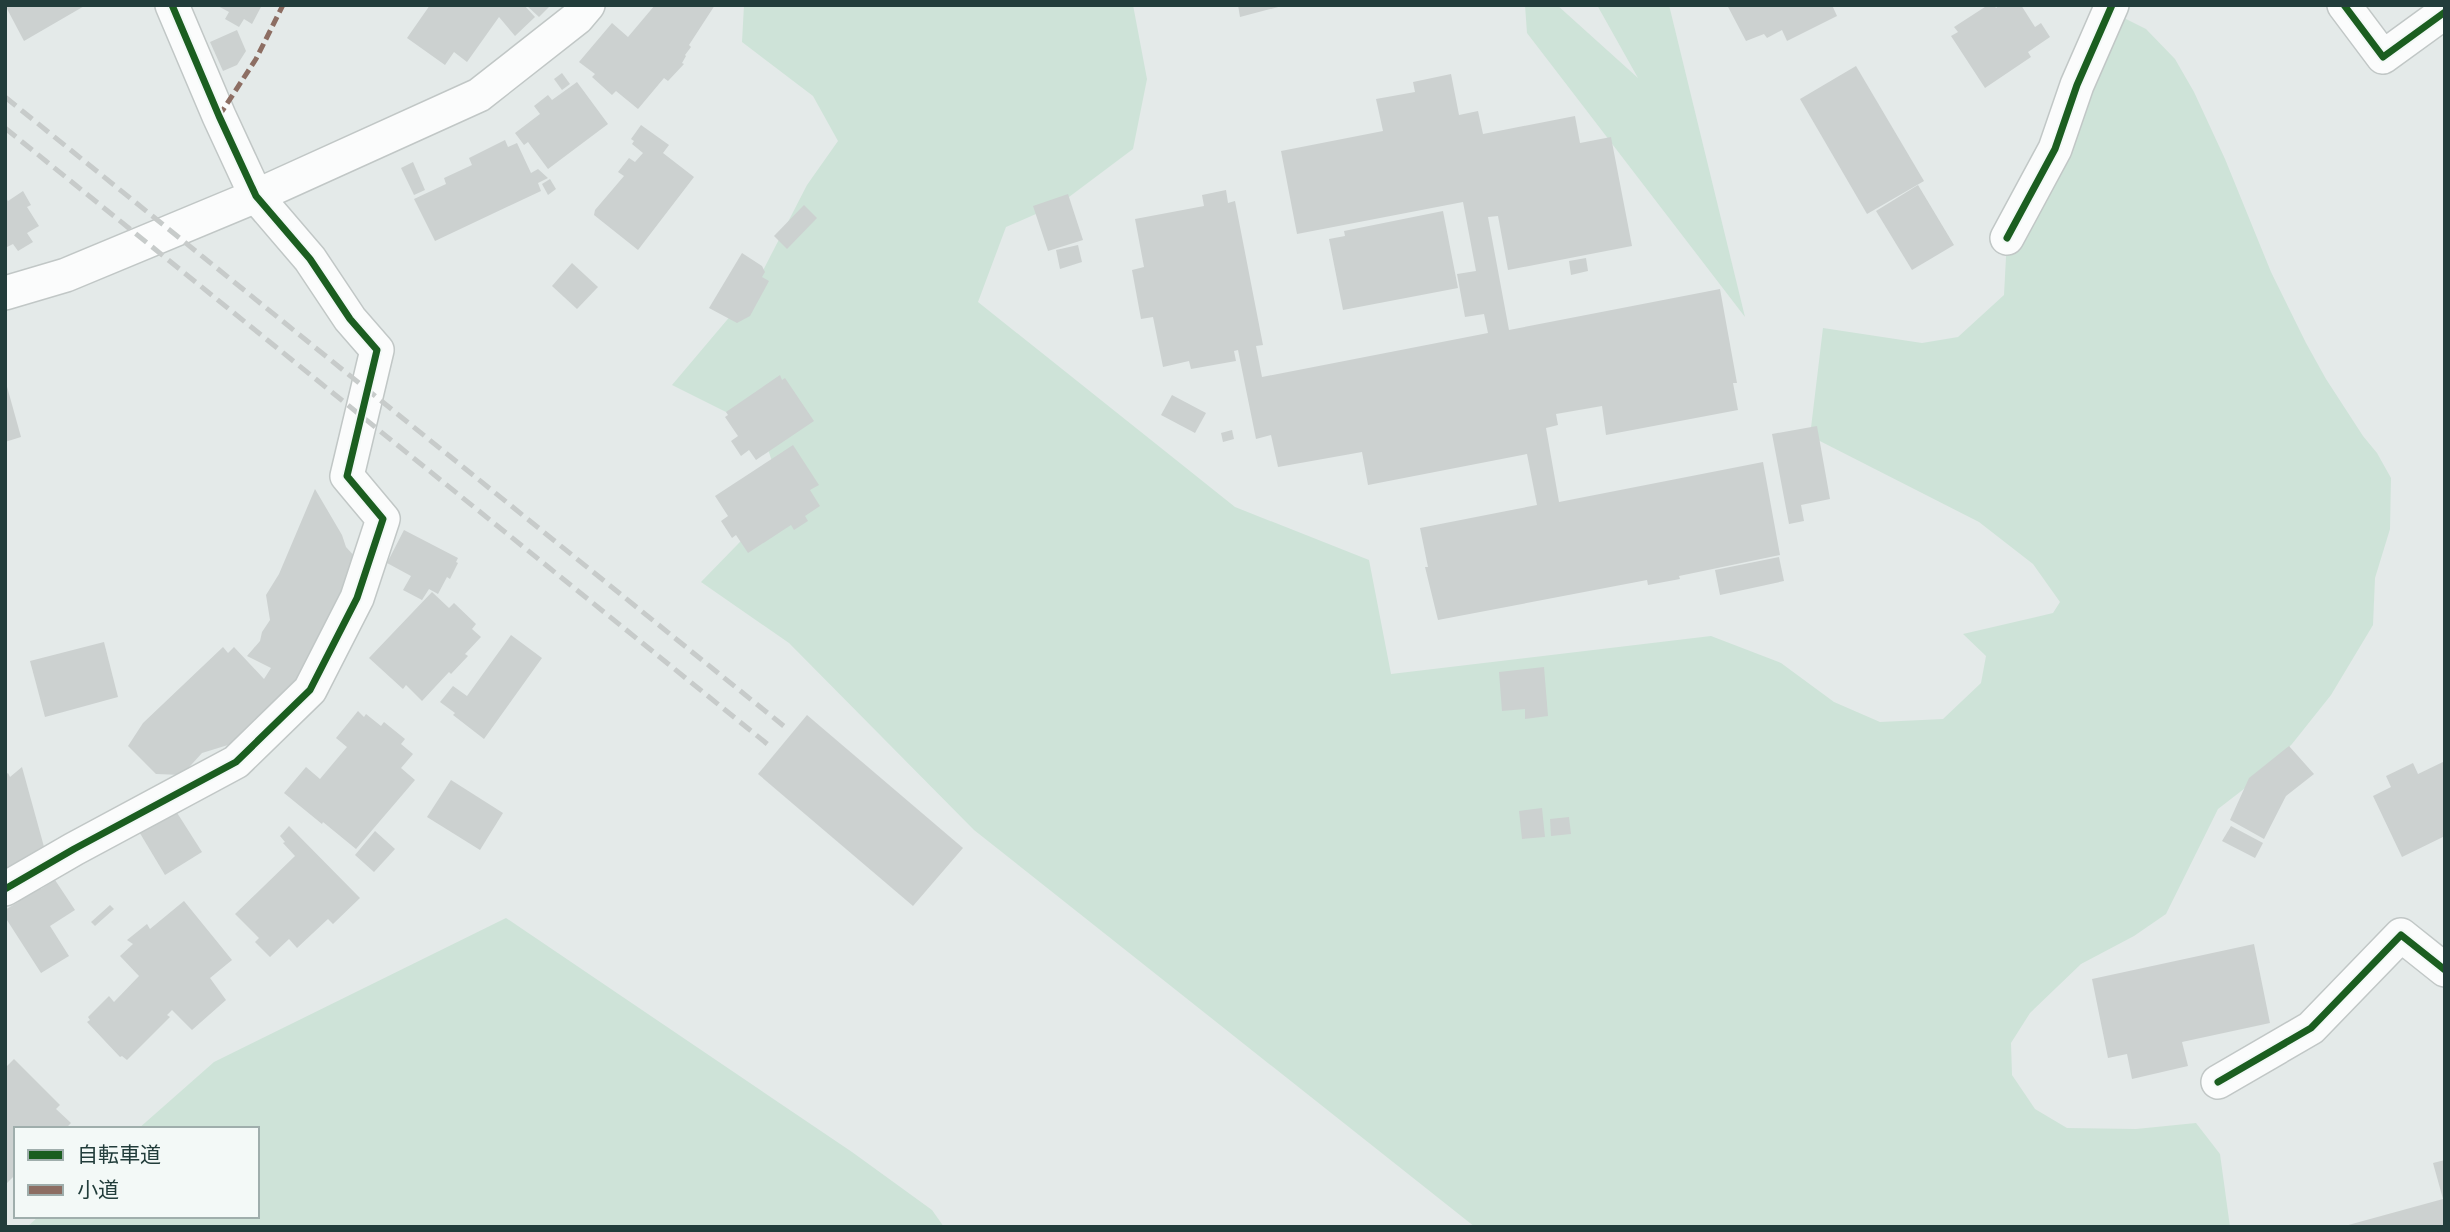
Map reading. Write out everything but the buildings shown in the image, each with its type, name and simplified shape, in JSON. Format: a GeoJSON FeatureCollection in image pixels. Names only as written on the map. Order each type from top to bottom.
{"type":"FeatureCollection","features":[{"type":"Feature","properties":{"kind":"street"},"geometry":{"type":"LineString","coordinates":[[5,889],[236,762],[310,690],[357,598],[383,519],[347,475],[377,350],[350,319],[310,259],[256,196],[172,5]]}},
{"type":"Feature","properties":{"kind":"street"},"geometry":{"type":"LineString","coordinates":[[5,293],[66,275],[256,196],[479,95],[577,18],[588,5]]}},
{"type":"Feature","properties":{"kind":"street"},"geometry":{"type":"LineString","coordinates":[[2007,238],[2055,149],[2077,85],[2112,5]]}},
{"type":"Feature","properties":{"kind":"street"},"geometry":{"type":"LineString","coordinates":[[2344,5],[2383,57],[2445,12]]}},
{"type":"Feature","properties":{"kind":"street"},"geometry":{"type":"LineString","coordinates":[[2218,1082],[2311,1028],[2401,935],[2445,970]]}},
{"type":"Feature","properties":{"kind":"green space"},"geometry":{"type":"Polygon","coordinates":[[[744,5],[1133,5],[1147,79],[1133,149],[1061,203],[1006,227],[978,302],[1235,507],[1369,560],[1391,674],[1711,636],[1781,663],[1834,702],[1880,722],[1943,719],[1981,683],[1986,656],[1963,634],[2053,613],[2060,602],[2033,564],[1979,522],[1810,436],[1823,328],[1922,343],[1958,337],[2004,295],[2007,238],[2112,12],[2146,29],[2175,59],[2194,92],[2225,159],[2271,272],[2306,343],[2326,379],[2391,478],[2390,529],[2375,578],[2373,625],[2331,695],[2292,744],[2262,775],[2218,809],[2166,914],[2134,936],[2081,964],[2030,1013],[2011,1043],[2012,1075],[2035,1109],[2067,1128],[2136,1129],[2196,1123],[2220,1154],[2230,1227],[1475,1227],[974,830],[789,643],[701,582],[776,505],[774,468],[762,430],[672,385],[754,288],[807,185],[838,141],[813,96],[742,42],[744,5]]]}},
{"type":"Feature","properties":{"kind":"green space"},"geometry":{"type":"Polygon","coordinates":[[[1525,5],[1557,5],[1638,78],[1597,5],[1669,5],[1745,317],[1527,33],[1525,5]]]}},
{"type":"Feature","properties":{"kind":"green space"},"geometry":{"type":"Polygon","coordinates":[[[506,918],[852,1152],[932,1210],[944,1227],[27,1227],[37,1218],[259,1218],[259,1127],[140,1127],[214,1062],[506,918]]]}},
{"type":"Feature","properties":{"kind":"railway"},"geometry":{"type":"LineString","coordinates":[[5,97],[785,727]]}},
{"type":"Feature","properties":{"kind":"railway"},"geometry":{"type":"LineString","coordinates":[[5,128],[771,747]]}},
{"type":"Feature","properties":{"kind":"marked path"},"geometry":{"type":"LineString","coordinates":[[219,116],[256,59],[283,5]]}},
{"type":"Feature","properties":{"kind":"cycle path"},"geometry":{"type":"LineString","coordinates":[[5,889],[236,762],[310,690],[357,598],[383,519],[347,476],[377,350],[350,319],[310,259],[256,196],[172,5]]}},
{"type":"Feature","properties":{"kind":"cycle path"},"geometry":{"type":"LineString","coordinates":[[2007,238],[2055,149],[2077,85],[2112,5]]}},
{"type":"Feature","properties":{"kind":"cycle path"},"geometry":{"type":"LineString","coordinates":[[2344,5],[2383,57],[2445,12]]}},
{"type":"Feature","properties":{"kind":"cycle path"},"geometry":{"type":"LineString","coordinates":[[2218,1082],[2311,1028],[2401,935],[2445,970]]}}]}
